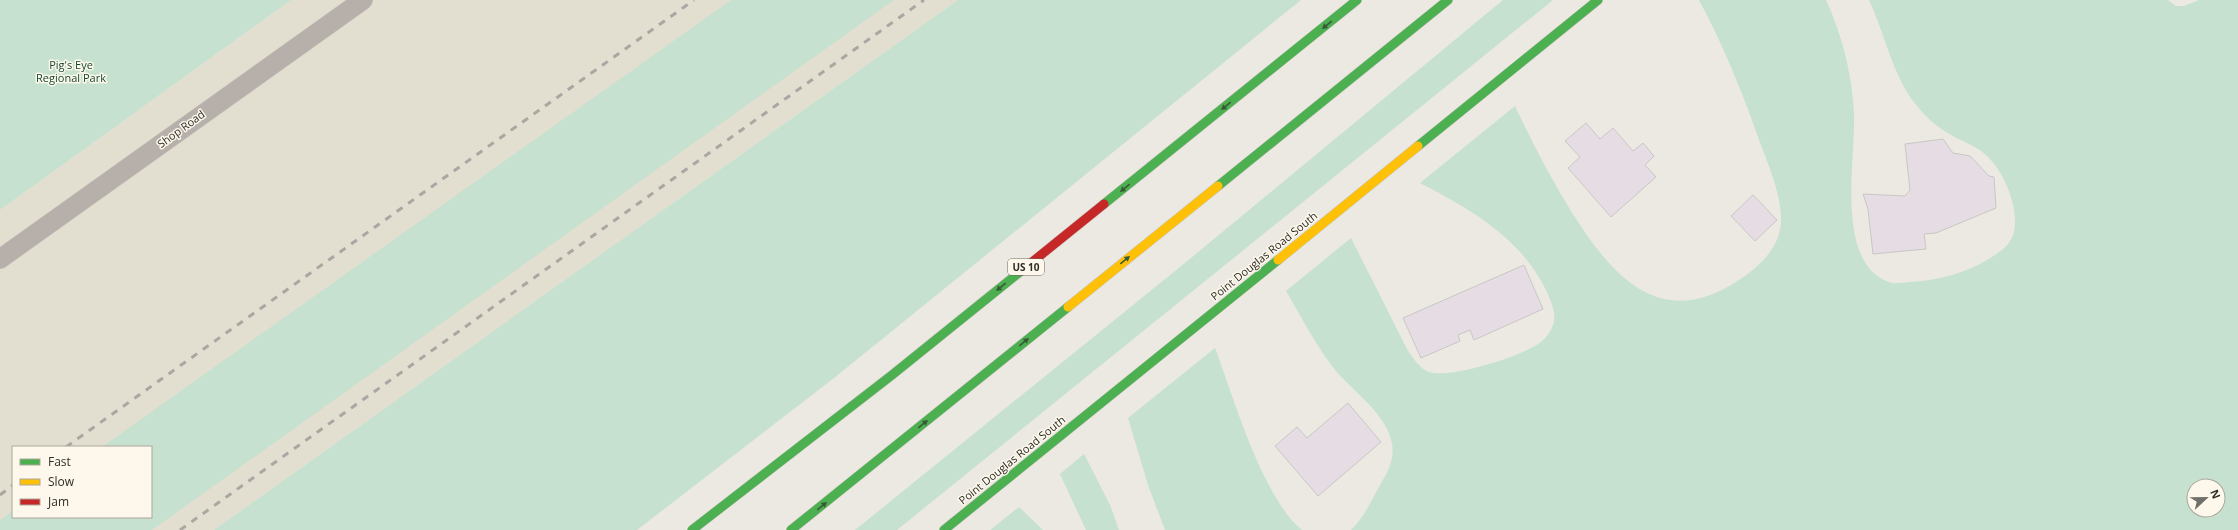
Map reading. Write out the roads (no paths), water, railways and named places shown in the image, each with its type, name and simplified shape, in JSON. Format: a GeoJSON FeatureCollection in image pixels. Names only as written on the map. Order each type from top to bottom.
{"type":"FeatureCollection","features":[{"type":"Feature","properties":{"kind":"main road","name":"US 10"},"geometry":{"type":"LineString","coordinates":[[692,530],[910,360],[1357,0]]}},
{"type":"Feature","properties":{"kind":"main road"},"geometry":{"type":"LineString","coordinates":[[791,530],[1448,0]]}},
{"type":"Feature","properties":{"kind":"main road","name":"Point Douglas Road South"},"geometry":{"type":"LineString","coordinates":[[944,530],[1598,0]]}},
{"type":"Feature","properties":{"kind":"lane","name":"Shop Road"},"geometry":{"type":"LineString","coordinates":[[0,259],[363,0]]}},
{"type":"Feature","properties":{"kind":"railway"},"geometry":{"type":"LineString","coordinates":[[67,446],[694,0]]}},
{"type":"Feature","properties":{"kind":"railway"},"geometry":{"type":"LineString","coordinates":[[180,530],[924,0]]}},
{"type":"Feature","properties":{"kind":"railway"},"geometry":{"type":"LineString","coordinates":[[0,495],[12,486]]}},
{"type":"Feature","properties":{"kind":"park label","name":"Pig's Eye Regional Park"},"geometry":{"type":"Point","coordinates":[71,71]}}]}
